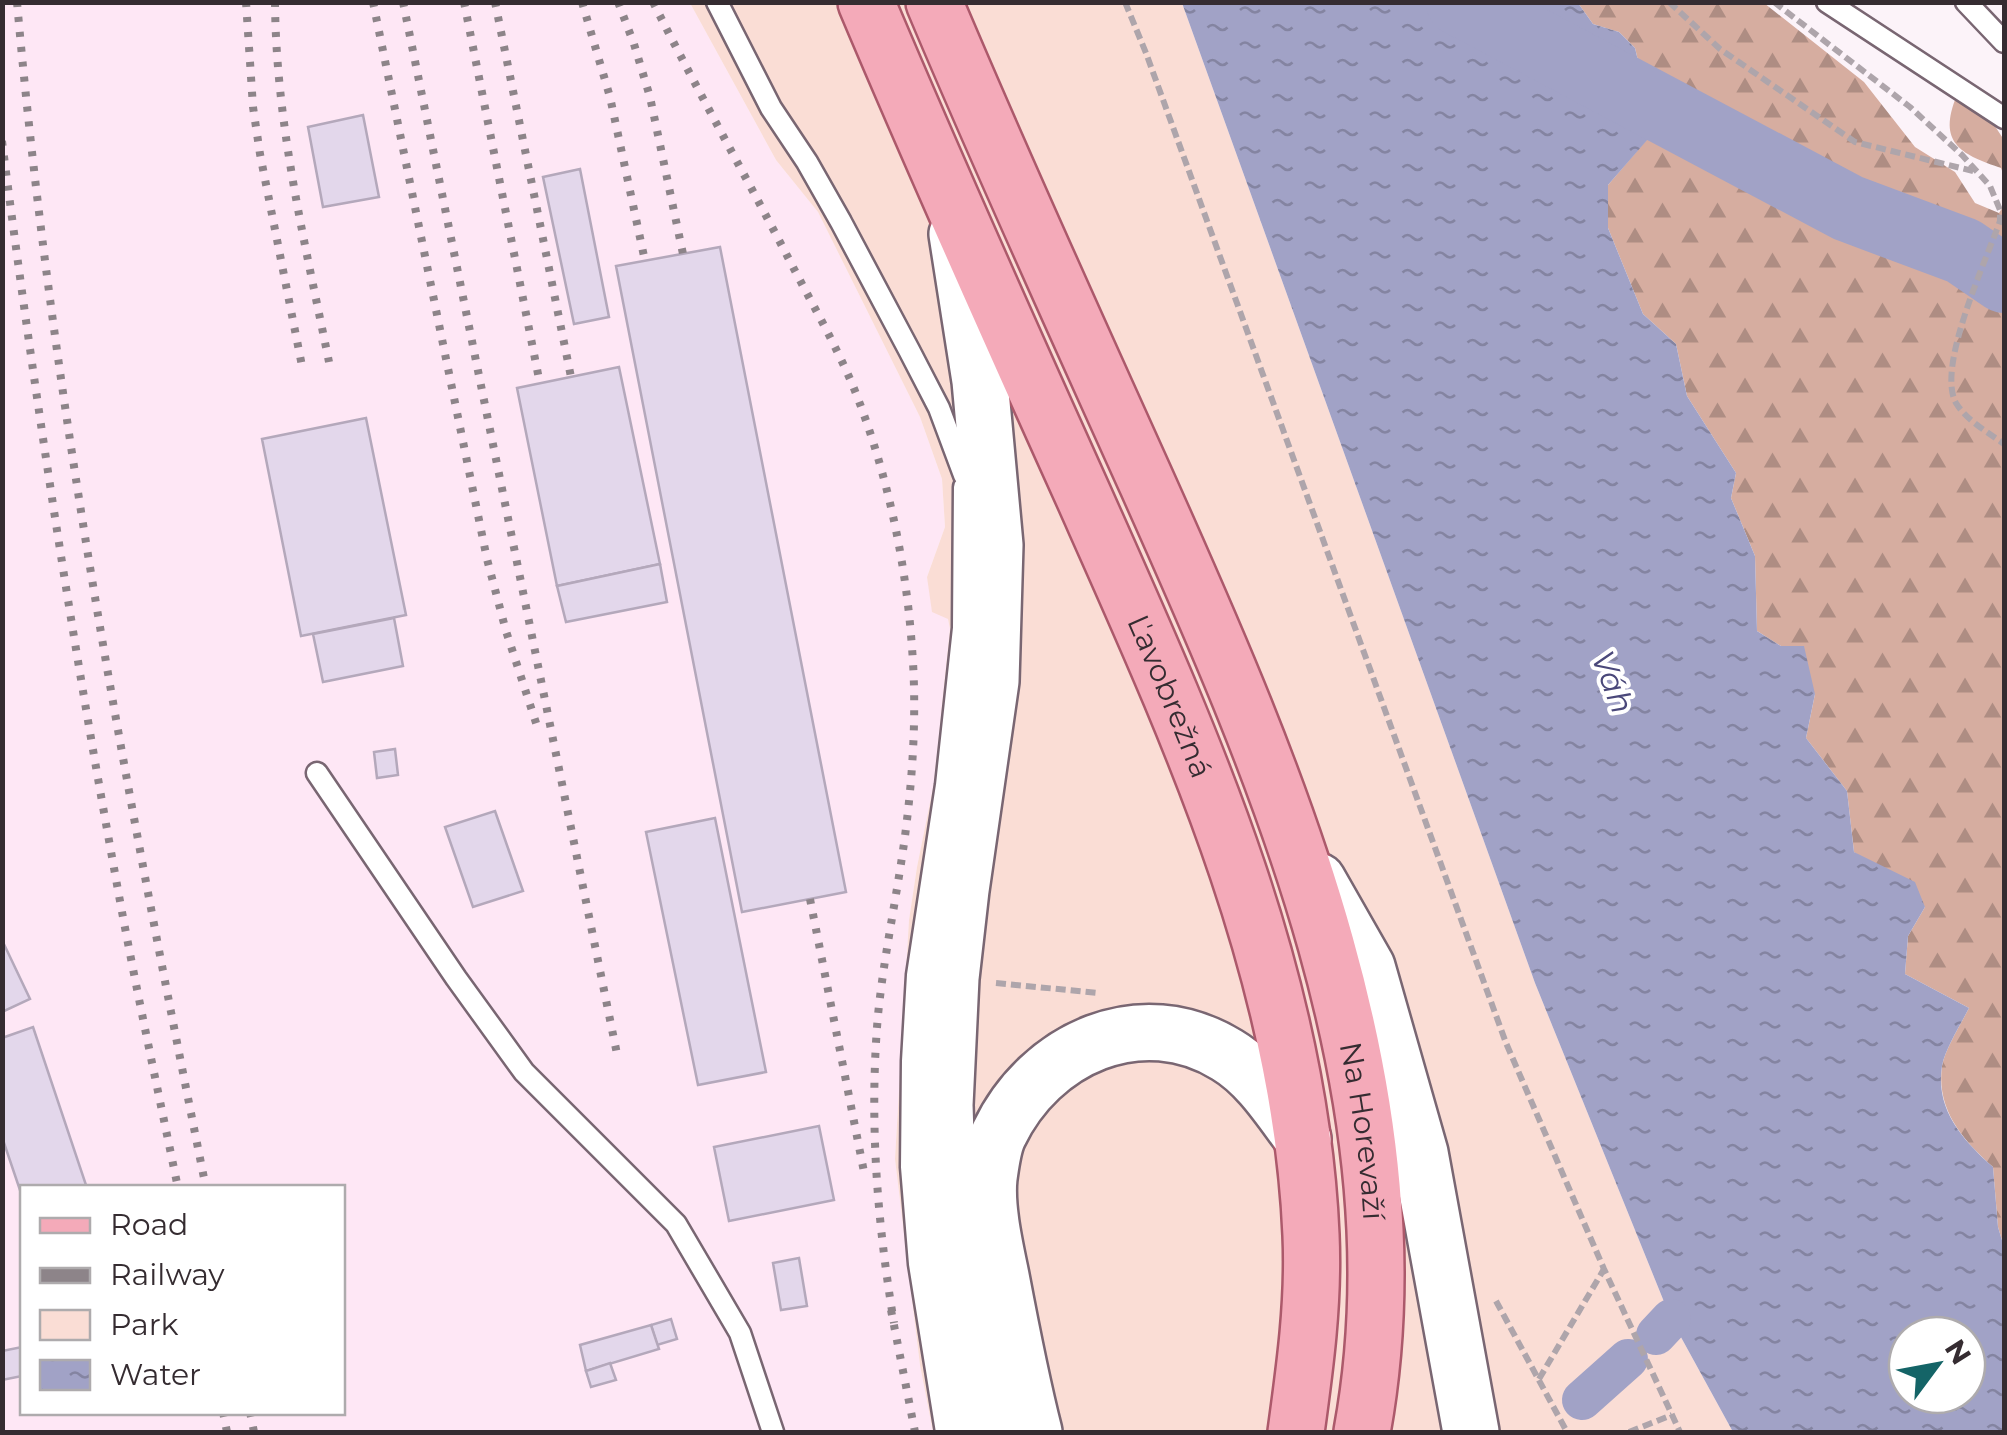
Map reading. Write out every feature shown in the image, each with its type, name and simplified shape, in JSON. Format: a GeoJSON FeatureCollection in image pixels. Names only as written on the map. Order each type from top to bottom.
{"type":"FeatureCollection","features":[{"type":"Feature","properties":{"kind":"main road","name":"Ľavobrežná"},"geometry":{"type":"LineString","coordinates":[[866,2],[1184,726],[1250,906],[1292,1066],[1303,1139],[1311,1237],[1310,1321],[1296,1432]]}},
{"type":"Feature","properties":{"kind":"main road"},"geometry":{"type":"LineString","coordinates":[[934,2],[1191,581],[1295,840],[1367,967],[1420,1153],[1471,1432]]}},
{"type":"Feature","properties":{"kind":"main road"},"geometry":{"type":"LineString","coordinates":[[952,202],[980,381],[995,545],[991,681],[951,978],[945,1105],[950,1258],[981,1432]]}},
{"type":"Feature","properties":{"kind":"main road","name":"Na Horevaží"},"geometry":{"type":"LineString","coordinates":[[1295,840],[1339,994],[1365,1122],[1376,1239],[1374,1332],[1362,1432]]}},
{"type":"Feature","properties":{"kind":"main road"},"geometry":{"type":"LineString","coordinates":[[1034,1432],[994,1239],[988,1182],[996,1137],[1022,1094],[1060,1060],[1107,1036],[1148,1031],[1191,1038],[1228,1056],[1260,1083],[1303,1139]]}},
{"type":"Feature","properties":{"kind":"lane"},"geometry":{"type":"LineString","coordinates":[[717,2],[771,108],[816,177],[892,318],[939,408],[967,479],[963,628],[946,785],[917,976],[912,1061],[911,1167],[919,1264],[946,1432]]}},
{"type":"Feature","properties":{"kind":"lane"},"geometry":{"type":"LineString","coordinates":[[1827,2],[2004,118]]}},
{"type":"Feature","properties":{"kind":"lane"},"geometry":{"type":"LineString","coordinates":[[1966,2],[2004,42]]}},
{"type":"Feature","properties":{"kind":"lane"},"geometry":{"type":"LineString","coordinates":[[318,773],[524,1072],[676,1224],[740,1334],[773,1432]]}},
{"type":"Feature","properties":{"kind":"path"},"geometry":{"type":"LineString","coordinates":[[1125,2],[1506,1043],[1680,1432]]}},
{"type":"Feature","properties":{"kind":"path"},"geometry":{"type":"LineString","coordinates":[[1669,2],[1720,49],[1855,142],[1978,172]]}},
{"type":"Feature","properties":{"kind":"path"},"geometry":{"type":"LineString","coordinates":[[1774,2],[1910,107],[1978,172],[2000,200],[2000,222],[1955,345],[1950,390],[1972,421],[2004,444]]}},
{"type":"Feature","properties":{"kind":"path"},"geometry":{"type":"LineString","coordinates":[[993,983],[1106,994]]}},
{"type":"Feature","properties":{"kind":"path"},"geometry":{"type":"LineString","coordinates":[[1538,1380],[1604,1269]]}},
{"type":"Feature","properties":{"kind":"path"},"geometry":{"type":"LineString","coordinates":[[1492,1294],[1567,1432]]}},
{"type":"Feature","properties":{"kind":"path"},"geometry":{"type":"LineString","coordinates":[[1629,1432],[1672,1415]]}},
{"type":"Feature","properties":{"kind":"shaded area"},"geometry":{"type":"Polygon","coordinates":[[[3,3],[690,3],[776,160],[818,212],[920,417],[942,479],[945,527],[927,577],[950,629],[934,783],[909,920],[895,1159],[920,1365],[933,1432],[3,1432],[3,3]]]}},
{"type":"Feature","properties":{"kind":"green space"},"geometry":{"type":"Polygon","coordinates":[[[690,3],[1182,3],[1535,983],[1671,1319],[1733,1432],[933,1432],[920,1365],[895,1159],[909,920],[934,783],[950,629],[948,619],[932,612],[927,577],[945,527],[942,479],[920,417],[818,212],[776,160],[690,3]]]}},
{"type":"Feature","properties":{"kind":"green space"},"geometry":{"type":"Polygon","coordinates":[[[1578,3],[1764,3],[1864,82],[1915,147],[1955,172],[1975,203],[1999,213],[2004,205],[2004,1247],[1998,1227],[1993,1167],[1962,1135],[1943,1097],[1944,1059],[1969,1008],[1905,974],[1908,936],[1925,907],[1854,852],[1847,791],[1806,738],[1815,694],[1781,646],[1757,631],[1755,556],[1731,498],[1736,473],[1687,396],[1676,344],[1643,314],[1608,228],[1608,185],[1655,130],[1635,48],[1619,32],[1593,24],[1578,3]]]}},
{"type":"Feature","properties":{"kind":"green space"},"geometry":{"type":"Polygon","coordinates":[[[1955,100],[1991,120],[2004,140],[2004,176],[2001,168],[1966,153],[1952,138],[1955,100]]]}},
{"type":"Feature","properties":{"kind":"water","name":"Váh"},"geometry":{"type":"Polygon","coordinates":[[[1182,3],[1578,3],[1593,24],[1619,32],[1635,48],[1655,131],[1608,185],[1608,228],[1643,314],[1676,344],[1687,396],[1736,473],[1731,498],[1755,556],[1757,631],[1781,646],[1804,646],[1815,694],[1806,738],[1847,791],[1854,852],[1915,882],[1925,907],[1908,936],[1905,974],[1969,1008],[1946,1052],[1941,1082],[1954,1123],[1993,1167],[1998,1227],[2004,1247],[2004,1432],[1733,1432],[1671,1319],[1535,983],[1182,3]]]}},
{"type":"Feature","properties":{"kind":"building"},"geometry":{"type":"Polygon","coordinates":[[[363,115],[379,197],[323,207],[308,127],[363,115]]]}},
{"type":"Feature","properties":{"kind":"building"},"geometry":{"type":"Polygon","coordinates":[[[580,169],[609,317],[574,324],[543,177],[580,169]]]}},
{"type":"Feature","properties":{"kind":"building"},"geometry":{"type":"Polygon","coordinates":[[[720,247],[846,892],[742,912],[616,266],[720,247]]]}},
{"type":"Feature","properties":{"kind":"building"},"geometry":{"type":"Polygon","coordinates":[[[619,367],[660,564],[557,586],[517,388],[619,367]]]}},
{"type":"Feature","properties":{"kind":"building"},"geometry":{"type":"Polygon","coordinates":[[[366,418],[406,615],[301,636],[262,439],[366,418]]]}},
{"type":"Feature","properties":{"kind":"building"},"geometry":{"type":"Polygon","coordinates":[[[660,564],[667,602],[566,622],[557,586],[660,564]]]}},
{"type":"Feature","properties":{"kind":"building"},"geometry":{"type":"Polygon","coordinates":[[[394,618],[403,666],[323,682],[313,634],[394,618]]]}},
{"type":"Feature","properties":{"kind":"building"},"geometry":{"type":"Polygon","coordinates":[[[395,749],[398,775],[377,778],[374,752],[395,749]]]}},
{"type":"Feature","properties":{"kind":"building"},"geometry":{"type":"Polygon","coordinates":[[[495,811],[523,891],[473,907],[445,827],[495,811]]]}},
{"type":"Feature","properties":{"kind":"building"},"geometry":{"type":"Polygon","coordinates":[[[715,818],[766,1072],[698,1085],[646,832],[715,818]]]}},
{"type":"Feature","properties":{"kind":"building"},"geometry":{"type":"Polygon","coordinates":[[[2,940],[30,999],[2,1012],[2,940]]]}},
{"type":"Feature","properties":{"kind":"building"},"geometry":{"type":"Polygon","coordinates":[[[33,1027],[86,1185],[20,1185],[20,1190],[2,1137],[2,1038],[33,1027]]]}},
{"type":"Feature","properties":{"kind":"building"},"geometry":{"type":"Polygon","coordinates":[[[819,1126],[834,1200],[729,1221],[714,1147],[819,1126]]]}},
{"type":"Feature","properties":{"kind":"building"},"geometry":{"type":"Polygon","coordinates":[[[799,1258],[807,1306],[781,1310],[773,1263],[799,1258]]]}},
{"type":"Feature","properties":{"kind":"building"},"geometry":{"type":"Polygon","coordinates":[[[671,1319],[677,1339],[657,1345],[651,1325],[671,1319]]]}},
{"type":"Feature","properties":{"kind":"building"},"geometry":{"type":"Polygon","coordinates":[[[651,1325],[659,1349],[586,1371],[580,1345],[651,1325]]]}},
{"type":"Feature","properties":{"kind":"building"},"geometry":{"type":"Polygon","coordinates":[[[20,1347],[20,1376],[2,1380],[2,1351],[20,1347]]]}},
{"type":"Feature","properties":{"kind":"building"},"geometry":{"type":"Polygon","coordinates":[[[610,1363],[616,1380],[591,1387],[586,1371],[610,1363]]]}},
{"type":"Feature","properties":{"kind":"waterway"},"geometry":{"type":"LineString","coordinates":[[1460,2],[1848,208],[1963,251],[2004,279]]}},
{"type":"Feature","properties":{"kind":"waterway"},"geometry":{"type":"LineString","coordinates":[[1656,1335],[1671,1319]]}},
{"type":"Feature","properties":{"kind":"waterway"},"geometry":{"type":"LineString","coordinates":[[1582,1400],[1628,1359]]}},
{"type":"Feature","properties":{"kind":"railway"},"geometry":{"type":"LineString","coordinates":[[17,2],[71,449],[148,893],[205,1185]]}},
{"type":"Feature","properties":{"kind":"railway"},"geometry":{"type":"LineString","coordinates":[[246,2],[260,154],[303,371]]}},
{"type":"Feature","properties":{"kind":"railway"},"geometry":{"type":"LineString","coordinates":[[275,2],[286,139],[329,362]]}},
{"type":"Feature","properties":{"kind":"railway"},"geometry":{"type":"LineString","coordinates":[[373,2],[487,559],[539,732]]}},
{"type":"Feature","properties":{"kind":"railway"},"geometry":{"type":"LineString","coordinates":[[403,2],[617,1054]]}},
{"type":"Feature","properties":{"kind":"railway"},"geometry":{"type":"LineString","coordinates":[[464,2],[540,384]]}},
{"type":"Feature","properties":{"kind":"railway"},"geometry":{"type":"LineString","coordinates":[[495,2],[571,377]]}},
{"type":"Feature","properties":{"kind":"railway"},"geometry":{"type":"LineString","coordinates":[[582,2],[610,97],[645,261]]}},
{"type":"Feature","properties":{"kind":"railway"},"geometry":{"type":"LineString","coordinates":[[618,2],[650,97],[683,254]]}},
{"type":"Feature","properties":{"kind":"railway"},"geometry":{"type":"LineString","coordinates":[[653,2],[848,375],[877,453],[900,550],[912,648],[913,742],[905,836],[878,1015],[874,1093],[879,1208],[894,1323]]}},
{"type":"Feature","properties":{"kind":"railway"},"geometry":{"type":"LineString","coordinates":[[2,141],[82,687],[177,1185]]}},
{"type":"Feature","properties":{"kind":"railway"},"geometry":{"type":"LineString","coordinates":[[810,899],[865,1177]]}},
{"type":"Feature","properties":{"kind":"railway"},"geometry":{"type":"LineString","coordinates":[[891,1310],[915,1432]]}},
{"type":"Feature","properties":{"kind":"railway"},"geometry":{"type":"LineString","coordinates":[[224,1415],[227,1432]]}},
{"type":"Feature","properties":{"kind":"railway"},"geometry":{"type":"LineString","coordinates":[[251,1415],[254,1432]]}}]}
